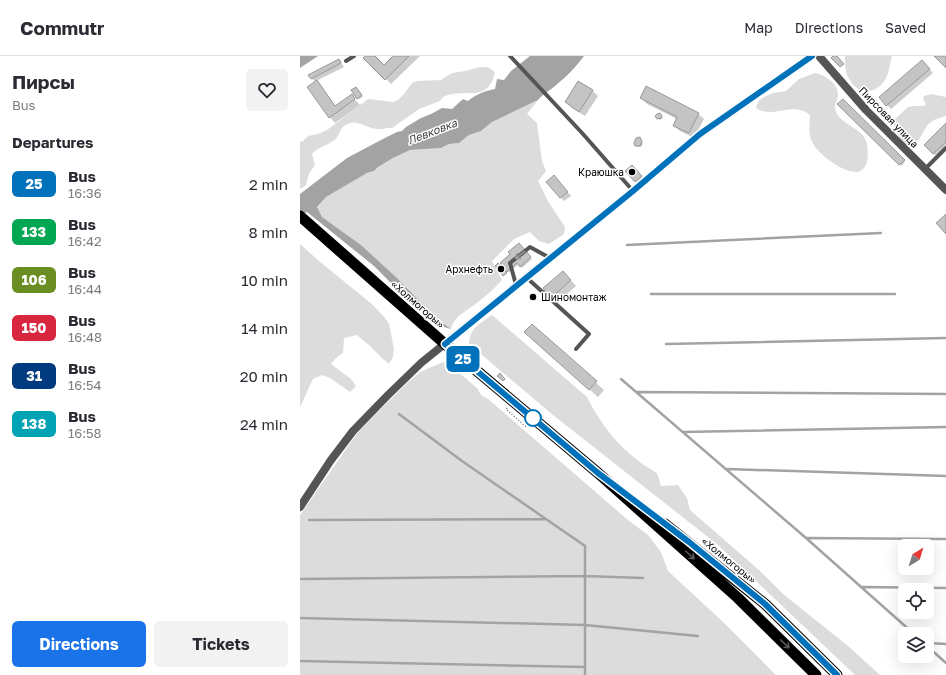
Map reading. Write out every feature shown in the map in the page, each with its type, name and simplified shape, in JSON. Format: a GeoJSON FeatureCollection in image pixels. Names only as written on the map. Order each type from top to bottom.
{"type":"FeatureCollection","features":[{"type":"Feature","properties":{"kind":"highway","name":"«Холмогоры»"},"geometry":{"type":"LineString","coordinates":[[300,216],[445,344],[598,473],[738,598],[816,675]]}},
{"type":"Feature","properties":{"kind":"highway","name":"«Холмогоры»"},"geometry":{"type":"LineString","coordinates":[[598,473],[689,542],[765,604],[837,675]]}},
{"type":"Feature","properties":{"kind":"street"},"geometry":{"type":"LineString","coordinates":[[300,507],[331,460],[353,431],[421,363],[633,191],[700,134],[812,56]]}},
{"type":"Feature","properties":{"kind":"street","name":"Пирсовая улица"},"geometry":{"type":"LineString","coordinates":[[819,56],[866,110],[946,190]]}},
{"type":"Feature","properties":{"kind":"lane"},"geometry":{"type":"LineString","coordinates":[[346,61],[354,56]]}},
{"type":"Feature","properties":{"kind":"lane"},"geometry":{"type":"LineString","coordinates":[[510,56],[583,134],[633,191]]}},
{"type":"Feature","properties":{"kind":"lane"},"geometry":{"type":"LineString","coordinates":[[925,169],[946,148]]}},
{"type":"Feature","properties":{"kind":"lane"},"geometry":{"type":"LineString","coordinates":[[516,286],[510,263],[530,247],[550,259]]}},
{"type":"Feature","properties":{"kind":"lane"},"geometry":{"type":"LineString","coordinates":[[527,278],[589,334],[576,348]]}},
{"type":"Feature","properties":{"kind":"shaded area"},"geometry":{"type":"Polygon","coordinates":[[[845,56],[892,56],[885,80],[876,89],[866,91],[856,87],[848,77],[845,56]]]}},
{"type":"Feature","properties":{"kind":"shaded area"},"geometry":{"type":"Polygon","coordinates":[[[480,67],[489,68],[495,73],[488,88],[483,91],[477,93],[448,95],[443,97],[440,101],[419,109],[392,128],[377,129],[357,123],[344,126],[335,140],[312,154],[315,165],[309,174],[306,185],[300,188],[300,142],[308,136],[327,130],[368,99],[393,102],[398,100],[404,94],[412,83],[417,81],[441,80],[452,73],[480,67]]]}},
{"type":"Feature","properties":{"kind":"shaded area"},"geometry":{"type":"Polygon","coordinates":[[[815,73],[830,80],[836,87],[838,97],[835,107],[836,112],[843,120],[860,133],[866,141],[868,155],[866,164],[861,171],[856,172],[844,169],[823,156],[810,136],[810,115],[796,109],[769,112],[756,108],[758,102],[762,98],[773,93],[786,91],[799,79],[815,73]]]}},
{"type":"Feature","properties":{"kind":"shaded area"},"geometry":{"type":"Polygon","coordinates":[[[931,94],[946,97],[946,115],[931,122],[915,143],[912,145],[907,145],[897,134],[894,127],[894,120],[908,107],[924,106],[926,104],[923,99],[924,96],[931,94]]]}},
{"type":"Feature","properties":{"kind":"shaded area"},"geometry":{"type":"Polygon","coordinates":[[[538,100],[527,114],[537,123],[542,161],[546,171],[538,181],[549,203],[565,227],[564,234],[549,244],[539,241],[530,232],[514,239],[492,261],[502,280],[485,297],[458,317],[451,329],[437,319],[397,278],[361,245],[322,217],[317,207],[326,197],[367,173],[374,171],[393,158],[410,150],[441,148],[449,144],[459,143],[469,135],[481,131],[492,122],[538,100]]]}},
{"type":"Feature","properties":{"kind":"shaded area"},"geometry":{"type":"Polygon","coordinates":[[[300,244],[373,305],[385,318],[389,324],[394,349],[393,357],[389,364],[357,335],[344,338],[343,353],[331,364],[351,379],[356,386],[350,392],[330,378],[322,375],[313,379],[300,407],[300,244]]]}},
{"type":"Feature","properties":{"kind":"shaded area"},"geometry":{"type":"Polygon","coordinates":[[[492,315],[587,397],[600,420],[616,440],[635,458],[657,473],[661,486],[678,485],[687,498],[690,510],[759,570],[783,594],[848,646],[880,675],[855,675],[718,545],[553,415],[469,344],[471,334],[476,326],[492,315]]]}},
{"type":"Feature","properties":{"kind":"shaded area"},"geometry":{"type":"Polygon","coordinates":[[[443,362],[455,369],[478,389],[482,396],[487,398],[628,520],[648,535],[661,552],[668,571],[721,620],[776,675],[300,675],[300,515],[358,432],[420,372],[443,362]]]}},
{"type":"Feature","properties":{"kind":"water"},"geometry":{"type":"Polygon","coordinates":[[[300,56],[318,56],[300,68],[300,56]]]}},
{"type":"Feature","properties":{"kind":"water","name":"Левковка"},"geometry":{"type":"Polygon","coordinates":[[[530,56],[584,56],[566,76],[538,100],[492,122],[481,131],[469,135],[459,143],[449,144],[441,148],[410,150],[393,158],[374,171],[367,173],[326,197],[317,207],[322,217],[361,245],[397,278],[437,319],[451,329],[444,327],[405,297],[374,266],[307,212],[300,216],[300,194],[347,158],[397,132],[402,131],[421,118],[442,108],[452,109],[463,99],[468,101],[474,96],[495,89],[497,79],[504,80],[511,71],[530,56]]]}},
{"type":"Feature","properties":{"kind":"building"},"geometry":{"type":"Polygon","coordinates":[[[365,56],[375,56],[384,65],[393,56],[409,56],[385,80],[363,58],[365,56]]]}},
{"type":"Feature","properties":{"kind":"building"},"geometry":{"type":"Polygon","coordinates":[[[833,56],[837,56],[844,64],[840,67],[831,58],[833,56]]]}},
{"type":"Feature","properties":{"kind":"building"},"geometry":{"type":"Polygon","coordinates":[[[934,56],[946,56],[946,68],[934,56]]]}},
{"type":"Feature","properties":{"kind":"building"},"geometry":{"type":"Polygon","coordinates":[[[339,59],[341,63],[311,79],[308,75],[339,59]]]}},
{"type":"Feature","properties":{"kind":"building"},"geometry":{"type":"Polygon","coordinates":[[[922,60],[930,69],[886,106],[879,97],[922,60]]]}},
{"type":"Feature","properties":{"kind":"building"},"geometry":{"type":"Polygon","coordinates":[[[317,80],[335,106],[352,94],[355,99],[329,118],[307,87],[317,80]]]}},
{"type":"Feature","properties":{"kind":"building"},"geometry":{"type":"Polygon","coordinates":[[[578,81],[593,90],[579,112],[565,102],[578,81]]]}},
{"type":"Feature","properties":{"kind":"building"},"geometry":{"type":"Polygon","coordinates":[[[646,86],[699,113],[689,133],[673,126],[677,117],[640,98],[646,86]]]}},
{"type":"Feature","properties":{"kind":"building"},"geometry":{"type":"Polygon","coordinates":[[[356,87],[362,95],[357,99],[351,90],[356,87]]]}},
{"type":"Feature","properties":{"kind":"building"},"geometry":{"type":"Polygon","coordinates":[[[843,99],[905,160],[899,165],[837,104],[843,99]]]}},
{"type":"Feature","properties":{"kind":"building"},"geometry":{"type":"Polygon","coordinates":[[[660,113],[662,116],[661,118],[657,119],[655,116],[660,113]]]}},
{"type":"Feature","properties":{"kind":"building"},"geometry":{"type":"Polygon","coordinates":[[[946,123],[946,142],[933,154],[924,145],[946,123]]]}},
{"type":"Feature","properties":{"kind":"building"},"geometry":{"type":"Polygon","coordinates":[[[640,137],[642,141],[640,146],[635,146],[634,143],[636,138],[640,137]]]}},
{"type":"Feature","properties":{"kind":"building"},"geometry":{"type":"Polygon","coordinates":[[[632,165],[642,176],[635,182],[625,171],[632,165]]]}},
{"type":"Feature","properties":{"kind":"building"},"geometry":{"type":"Polygon","coordinates":[[[554,175],[568,192],[560,198],[546,182],[554,175]]]}},
{"type":"Feature","properties":{"kind":"building"},"geometry":{"type":"Polygon","coordinates":[[[946,214],[946,234],[936,223],[946,214]]]}},
{"type":"Feature","properties":{"kind":"building"},"geometry":{"type":"Polygon","coordinates":[[[519,243],[531,257],[520,267],[517,263],[507,272],[500,263],[510,254],[508,252],[519,243]]]}},
{"type":"Feature","properties":{"kind":"building","name":"Архнефть"},"geometry":{"type":"Polygon","coordinates":[[[498,263],[507,273],[503,276],[495,266],[498,263]]]}},
{"type":"Feature","properties":{"kind":"building"},"geometry":{"type":"Polygon","coordinates":[[[563,271],[571,280],[551,298],[543,288],[563,271]]]}},
{"type":"Feature","properties":{"kind":"building"},"geometry":{"type":"Polygon","coordinates":[[[532,324],[597,381],[589,390],[524,332],[532,324]]]}},
{"type":"Feature","properties":{"kind":"building"},"geometry":{"type":"Polygon","coordinates":[[[500,373],[505,379],[503,381],[497,376],[500,373]]]}},
{"type":"Feature","properties":{"kind":"waterway"},"geometry":{"type":"LineString","coordinates":[[627,245],[881,233]]}},
{"type":"Feature","properties":{"kind":"waterway"},"geometry":{"type":"LineString","coordinates":[[651,294],[895,294]]}},
{"type":"Feature","properties":{"kind":"waterway"},"geometry":{"type":"LineString","coordinates":[[666,344],[946,338]]}},
{"type":"Feature","properties":{"kind":"waterway"},"geometry":{"type":"LineString","coordinates":[[621,379],[806,538],[906,627]]}},
{"type":"Feature","properties":{"kind":"waterway"},"geometry":{"type":"LineString","coordinates":[[637,392],[946,394]]}},
{"type":"Feature","properties":{"kind":"waterway"},"geometry":{"type":"LineString","coordinates":[[399,414],[462,461],[585,546],[585,675]]}},
{"type":"Feature","properties":{"kind":"waterway"},"geometry":{"type":"LineString","coordinates":[[683,432],[946,427]]}},
{"type":"Feature","properties":{"kind":"waterway"},"geometry":{"type":"LineString","coordinates":[[727,469],[946,476]]}},
{"type":"Feature","properties":{"kind":"waterway"},"geometry":{"type":"LineString","coordinates":[[309,520],[546,519]]}},
{"type":"Feature","properties":{"kind":"waterway"},"geometry":{"type":"LineString","coordinates":[[807,538],[946,539]]}},
{"type":"Feature","properties":{"kind":"waterway"},"geometry":{"type":"LineString","coordinates":[[300,579],[585,576],[643,578]]}},
{"type":"Feature","properties":{"kind":"waterway"},"geometry":{"type":"LineString","coordinates":[[863,587],[946,588]]}},
{"type":"Feature","properties":{"kind":"waterway"},"geometry":{"type":"LineString","coordinates":[[300,618],[585,625],[698,636]]}},
{"type":"Feature","properties":{"kind":"waterway"},"geometry":{"type":"LineString","coordinates":[[934,643],[946,644]]}},
{"type":"Feature","properties":{"kind":"waterway"},"geometry":{"type":"LineString","coordinates":[[934,652],[946,663]]}},
{"type":"Feature","properties":{"kind":"waterway"},"geometry":{"type":"LineString","coordinates":[[300,661],[585,667]]}},
{"type":"Feature","properties":{"kind":"bus line","name":"25"},"geometry":{"type":"LineString","coordinates":[[812,56],[700,134],[633,191],[445,344],[598,473],[689,542],[765,604],[837,675]]}},
{"type":"Feature","properties":{"kind":"place","name":"Краюшка"},"geometry":{"type":"Point","coordinates":[632,172]}},
{"type":"Feature","properties":{"kind":"place","name":"Архнефть"},"geometry":{"type":"Point","coordinates":[501,269]}},
{"type":"Feature","properties":{"kind":"place","name":"Шиномонтаж"},"geometry":{"type":"Point","coordinates":[533,297]}}]}
